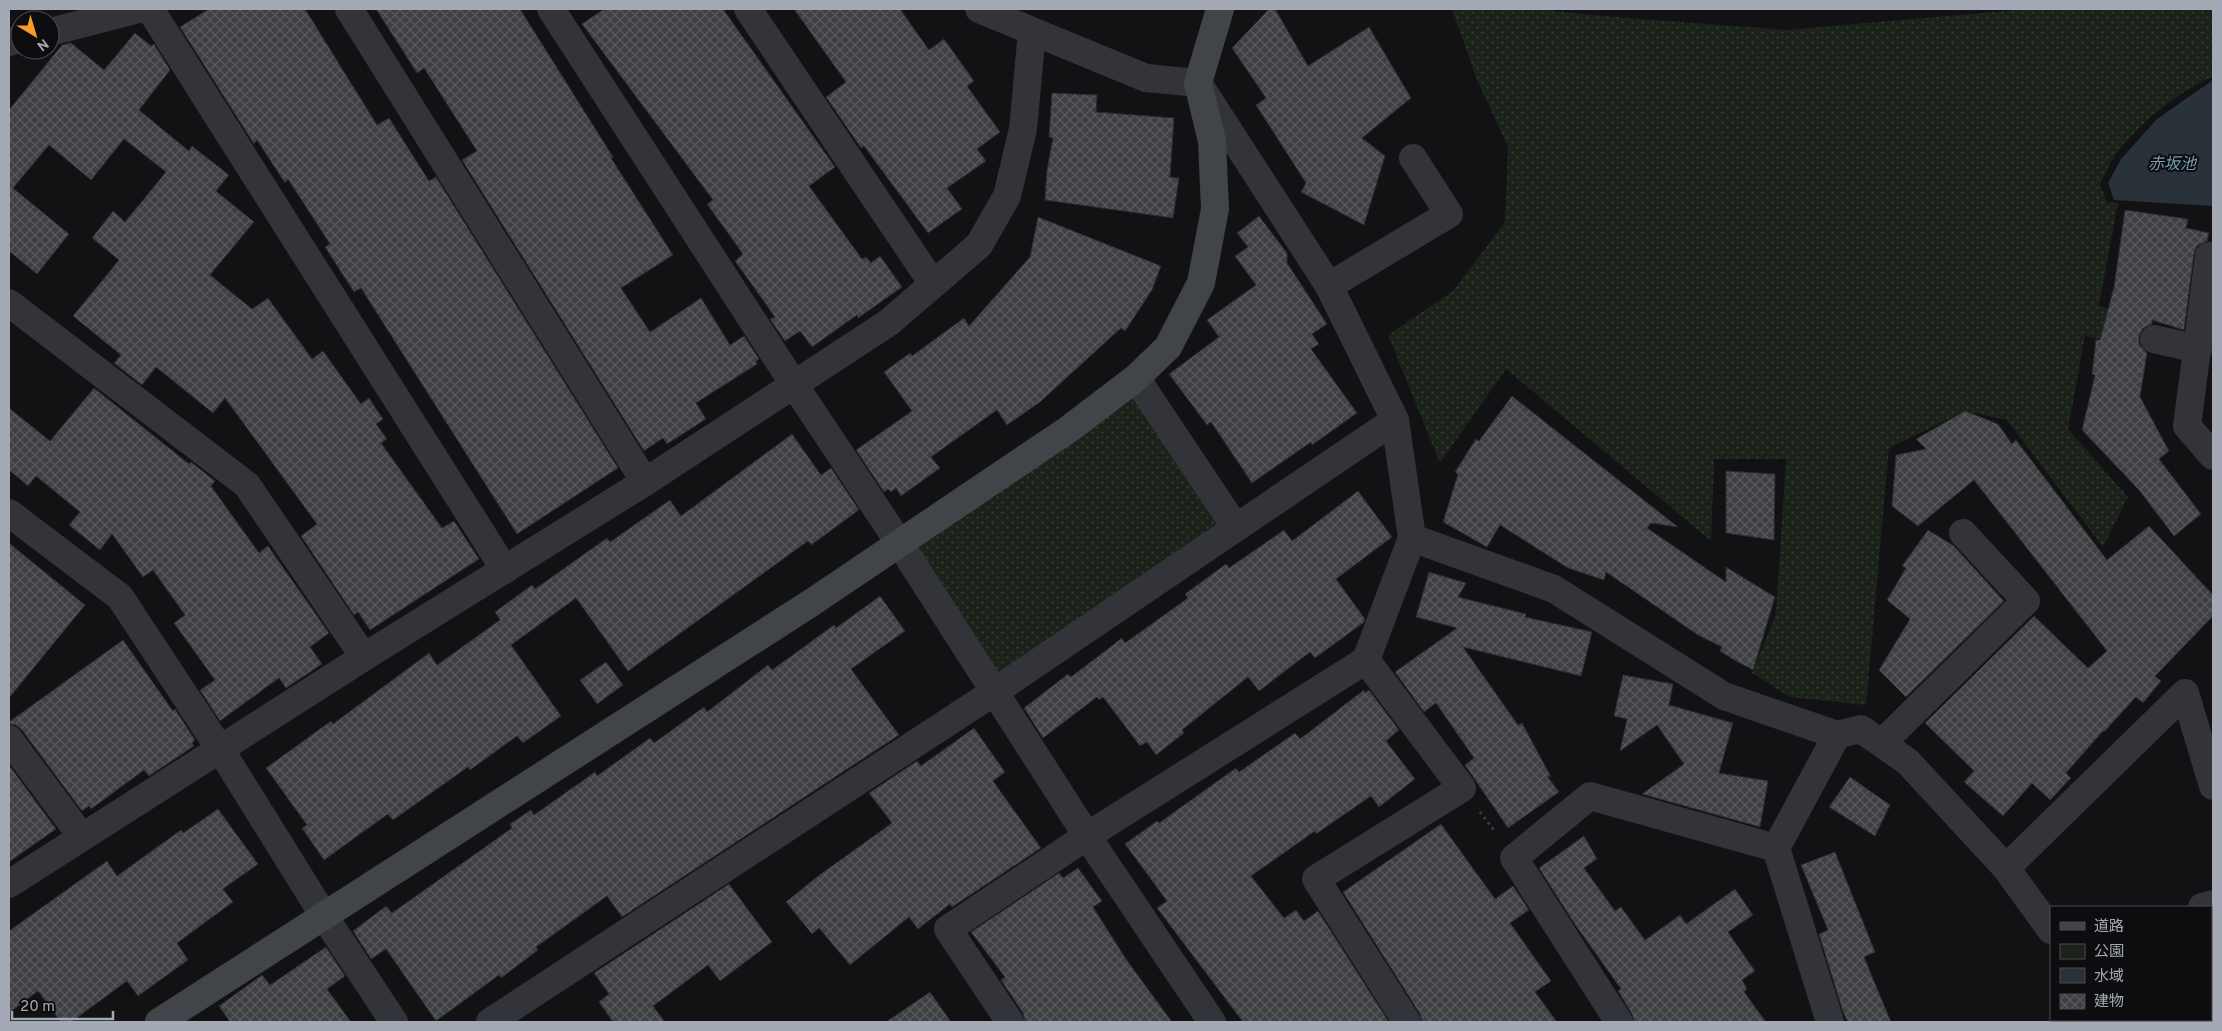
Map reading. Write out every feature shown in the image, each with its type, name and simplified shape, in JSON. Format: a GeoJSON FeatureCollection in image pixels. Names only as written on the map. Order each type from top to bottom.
{"type":"FeatureCollection","features":[{"type":"Feature","properties":{"kind":"street"},"geometry":{"type":"LineString","coordinates":[[60,29],[139,9]]}},
{"type":"Feature","properties":{"kind":"street"},"geometry":{"type":"LineString","coordinates":[[150,9],[505,570]]}},
{"type":"Feature","properties":{"kind":"street"},"geometry":{"type":"LineString","coordinates":[[349,9],[645,482]]}},
{"type":"Feature","properties":{"kind":"street"},"geometry":{"type":"LineString","coordinates":[[551,9],[793,383],[900,544],[1087,836],[1212,1022]]}},
{"type":"Feature","properties":{"kind":"street"},"geometry":{"type":"LineString","coordinates":[[748,9],[933,284]]}},
{"type":"Feature","properties":{"kind":"street"},"geometry":{"type":"LineString","coordinates":[[979,9],[1146,78],[1198,84]]}},
{"type":"Feature","properties":{"kind":"street"},"geometry":{"type":"LineString","coordinates":[[159,1022],[811,604],[1069,429],[1136,378],[1168,347],[1201,283],[1215,209],[1212,141],[1198,84],[1220,9]]}},
{"type":"Feature","properties":{"kind":"street"},"geometry":{"type":"LineString","coordinates":[[9,884],[364,657],[645,482],[793,383],[888,323],[979,245],[1007,196],[1023,129],[1032,32]]}},
{"type":"Feature","properties":{"kind":"street"},"geometry":{"type":"LineString","coordinates":[[1010,1022],[948,928],[1087,836],[1366,660],[1412,538],[1395,420],[1330,286],[1198,84]]}},
{"type":"Feature","properties":{"kind":"street"},"geometry":{"type":"LineString","coordinates":[[1330,286],[1449,214],[1414,158]]}},
{"type":"Feature","properties":{"kind":"street"},"geometry":{"type":"LineString","coordinates":[[2209,256],[2187,426],[2213,456]]}},
{"type":"Feature","properties":{"kind":"street"},"geometry":{"type":"LineString","coordinates":[[9,303],[247,485],[364,657]]}},
{"type":"Feature","properties":{"kind":"street"},"geometry":{"type":"LineString","coordinates":[[2154,339],[2198,349]]}},
{"type":"Feature","properties":{"kind":"street"},"geometry":{"type":"LineString","coordinates":[[1136,378],[1236,528]]}},
{"type":"Feature","properties":{"kind":"street"},"geometry":{"type":"LineString","coordinates":[[490,1022],[994,692],[1395,420]]}},
{"type":"Feature","properties":{"kind":"street"},"geometry":{"type":"LineString","coordinates":[[9,513],[120,597],[220,749],[324,916],[394,1022]]}},
{"type":"Feature","properties":{"kind":"street"},"geometry":{"type":"LineString","coordinates":[[1882,744],[2026,601],[1962,534]]}},
{"type":"Feature","properties":{"kind":"street"},"geometry":{"type":"LineString","coordinates":[[1412,538],[1554,589],[1724,696],[1837,735],[1861,728],[1908,762],[2006,868],[2050,929]]}},
{"type":"Feature","properties":{"kind":"street"},"geometry":{"type":"LineString","coordinates":[[1366,660],[1462,788],[1316,879],[1407,1022]]}},
{"type":"Feature","properties":{"kind":"street"},"geometry":{"type":"LineString","coordinates":[[2006,868],[2185,693],[2213,786]]}},
{"type":"Feature","properties":{"kind":"street"},"geometry":{"type":"LineString","coordinates":[[1830,1022],[1776,848],[1837,735]]}},
{"type":"Feature","properties":{"kind":"street"},"geometry":{"type":"LineString","coordinates":[[9,739],[82,837]]}},
{"type":"Feature","properties":{"kind":"street"},"geometry":{"type":"LineString","coordinates":[[1619,1022],[1514,858],[1590,796],[1776,848]]}},
{"type":"Feature","properties":{"kind":"path"},"geometry":{"type":"LineString","coordinates":[[1462,788],[1514,858]]}},
{"type":"Feature","properties":{"kind":"green space"},"geometry":{"type":"Polygon","coordinates":[[[1452,9],[1537,9],[1786,30],[2029,9],[2213,9],[2213,77],[2172,100],[2134,133],[2114,157],[2100,184],[2107,202],[2118,203],[2099,305],[2137,321],[2130,344],[2085,336],[2068,429],[2128,497],[2103,547],[2007,420],[1965,411],[1889,448],[1866,705],[1790,697],[1752,673],[1776,614],[1786,459],[1714,459],[1711,541],[1506,369],[1440,463],[1388,335],[1453,291],[1505,222],[1508,147],[1477,80],[1452,9]]]}},
{"type":"Feature","properties":{"kind":"green space"},"geometry":{"type":"Polygon","coordinates":[[[1136,378],[1236,528],[994,692],[900,544],[1136,378]]]}},
{"type":"Feature","properties":{"kind":"water","name":"赤坂池"},"geometry":{"type":"Polygon","coordinates":[[[2213,80],[2213,206],[2114,200],[2108,183],[2121,159],[2157,119],[2213,80]]]}},
{"type":"Feature","properties":{"kind":"building"},"geometry":{"type":"Polygon","coordinates":[[[209,9],[305,9],[377,125],[389,118],[429,181],[436,177],[618,468],[517,534],[361,288],[354,292],[325,247],[330,244],[288,179],[285,183],[257,140],[254,144],[180,27],[209,9]]]}},
{"type":"Feature","properties":{"kind":"building"},"geometry":{"type":"Polygon","coordinates":[[[376,9],[520,9],[673,255],[621,288],[650,332],[701,298],[730,345],[744,336],[759,359],[756,361],[757,364],[696,403],[706,419],[667,444],[663,438],[644,451],[462,160],[477,151],[424,68],[417,73],[376,9]]]}},
{"type":"Feature","properties":{"kind":"building"},"geometry":{"type":"Polygon","coordinates":[[[604,9],[723,9],[835,167],[809,186],[862,259],[866,257],[871,263],[880,256],[902,287],[858,318],[857,315],[812,347],[800,331],[785,341],[770,319],[775,317],[735,261],[743,254],[707,204],[713,200],[582,24],[604,9]]]}},
{"type":"Feature","properties":{"kind":"building"},"geometry":{"type":"Polygon","coordinates":[[[794,9],[900,9],[929,50],[944,39],[974,81],[967,86],[1000,132],[977,149],[986,161],[947,188],[962,209],[928,233],[864,146],[861,148],[826,97],[846,82],[794,9]]]}},
{"type":"Feature","properties":{"kind":"building"},"geometry":{"type":"Polygon","coordinates":[[[1269,9],[1275,9],[1308,66],[1369,27],[1411,98],[1362,138],[1385,156],[1364,225],[1301,192],[1306,183],[1256,105],[1266,98],[1232,48],[1269,9]]]}},
{"type":"Feature","properties":{"kind":"building"},"geometry":{"type":"Polygon","coordinates":[[[135,33],[151,46],[154,44],[170,70],[139,110],[189,151],[192,146],[229,175],[216,191],[254,222],[210,275],[252,309],[268,298],[312,359],[323,351],[361,404],[369,398],[383,419],[376,424],[387,439],[381,443],[442,528],[454,521],[479,559],[370,630],[358,612],[354,615],[301,536],[317,524],[225,398],[213,413],[156,367],[142,385],[114,363],[121,355],[73,316],[119,260],[92,238],[113,211],[125,222],[166,172],[124,139],[91,180],[49,145],[13,188],[69,234],[37,274],[9,251],[9,110],[50,60],[60,60],[60,47],[62,45],[71,43],[104,70],[135,33]]]}},
{"type":"Feature","properties":{"kind":"building"},"geometry":{"type":"Polygon","coordinates":[[[1052,93],[1097,95],[1096,112],[1174,118],[1170,177],[1179,178],[1173,218],[1045,200],[1047,170],[1053,138],[1049,137],[1052,93]]]}},
{"type":"Feature","properties":{"kind":"building"},"geometry":{"type":"Polygon","coordinates":[[[2125,210],[2188,219],[2186,228],[2209,233],[2207,241],[2197,246],[2194,254],[2184,330],[2152,320],[2152,324],[2143,328],[2139,336],[2139,344],[2147,353],[2140,397],[2169,451],[2159,459],[2201,514],[2174,536],[2139,490],[2082,430],[2095,375],[2092,374],[2096,340],[2100,340],[2114,287],[2125,210]]]}},
{"type":"Feature","properties":{"kind":"building"},"geometry":{"type":"Polygon","coordinates":[[[1259,216],[1287,253],[1287,263],[1327,324],[1312,334],[1319,344],[1311,349],[1357,413],[1312,445],[1311,442],[1252,483],[1211,422],[1207,425],[1169,374],[1219,337],[1207,320],[1256,285],[1235,256],[1248,247],[1237,233],[1259,216]]]}},
{"type":"Feature","properties":{"kind":"building"},"geometry":{"type":"Polygon","coordinates":[[[1038,217],[1161,266],[1152,290],[1125,331],[1121,328],[1040,402],[1007,425],[997,410],[931,457],[940,468],[901,496],[896,488],[891,492],[888,489],[884,492],[856,450],[912,411],[884,372],[910,353],[912,356],[964,318],[969,326],[1030,257],[1038,217]]]}},
{"type":"Feature","properties":{"kind":"building"},"geometry":{"type":"Polygon","coordinates":[[[94,388],[189,464],[191,462],[215,481],[211,486],[259,553],[268,546],[329,633],[310,647],[322,664],[286,688],[279,678],[220,721],[200,690],[215,680],[174,623],[185,615],[153,570],[143,577],[112,534],[100,550],[69,525],[80,512],[36,476],[28,486],[9,470],[9,408],[50,441],[94,388]]]}},
{"type":"Feature","properties":{"kind":"building"},"geometry":{"type":"Polygon","coordinates":[[[1512,396],[1678,527],[1651,523],[1647,528],[1726,582],[1726,567],[1775,597],[1753,670],[1720,651],[1722,647],[1698,635],[1606,572],[1604,580],[1568,568],[1500,525],[1487,547],[1443,522],[1458,474],[1455,472],[1476,439],[1479,441],[1512,396]]]}},
{"type":"Feature","properties":{"kind":"building"},"geometry":{"type":"Polygon","coordinates":[[[1965,411],[1998,424],[2012,444],[2016,440],[2107,560],[2149,526],[2213,595],[2213,616],[2155,676],[2161,681],[2143,703],[2136,697],[2103,731],[2066,773],[2071,778],[2050,800],[2032,783],[2003,816],[1964,782],[1974,771],[1925,723],[2034,616],[2088,668],[2107,651],[1974,480],[1918,526],[1892,506],[1896,455],[1926,449],[1916,439],[1965,411]]]}},
{"type":"Feature","properties":{"kind":"building"},"geometry":{"type":"Polygon","coordinates":[[[792,434],[821,475],[831,468],[859,510],[811,545],[808,541],[628,671],[576,598],[511,645],[561,716],[523,743],[517,736],[470,770],[468,767],[393,820],[388,814],[324,860],[302,828],[307,825],[266,768],[331,721],[333,724],[429,653],[437,665],[500,620],[495,612],[532,585],[535,589],[607,538],[610,542],[670,500],[681,516],[792,434]]]}},
{"type":"Feature","properties":{"kind":"building"},"geometry":{"type":"Polygon","coordinates":[[[1726,471],[1775,474],[1774,540],[1726,533],[1726,471]]]}},
{"type":"Feature","properties":{"kind":"building"},"geometry":{"type":"Polygon","coordinates":[[[1358,491],[1392,537],[1336,579],[1365,619],[1363,623],[1315,658],[1310,652],[1259,691],[1248,677],[1182,730],[1184,733],[1156,755],[1147,742],[1140,746],[1103,697],[1099,700],[1097,697],[1043,738],[1024,708],[1068,674],[1071,677],[1122,638],[1125,643],[1188,598],[1185,594],[1226,564],[1229,568],[1284,530],[1292,541],[1358,491]]]}},
{"type":"Feature","properties":{"kind":"building"},"geometry":{"type":"Polygon","coordinates":[[[1928,530],[1954,546],[2004,601],[1906,697],[1879,670],[1910,619],[1887,600],[1906,568],[1902,566],[1928,530]]]}},
{"type":"Feature","properties":{"kind":"building"},"geometry":{"type":"Polygon","coordinates":[[[9,543],[85,605],[9,698],[9,543]]]}},
{"type":"Feature","properties":{"kind":"building"},"geometry":{"type":"Polygon","coordinates":[[[1429,572],[1466,583],[1458,597],[1526,614],[1525,617],[1592,632],[1581,676],[1463,647],[1518,725],[1522,723],[1551,777],[1547,776],[1559,792],[1508,828],[1465,765],[1474,758],[1436,703],[1424,712],[1395,672],[1457,628],[1416,617],[1429,572]]]}},
{"type":"Feature","properties":{"kind":"building"},"geometry":{"type":"Polygon","coordinates":[[[880,596],[905,631],[851,669],[899,735],[622,917],[607,896],[536,947],[538,950],[501,978],[499,975],[436,1021],[386,949],[371,959],[353,931],[386,906],[392,913],[512,828],[510,824],[531,810],[534,815],[595,772],[597,776],[650,738],[654,743],[704,707],[707,712],[768,665],[772,670],[834,625],[836,628],[880,596]]]}},
{"type":"Feature","properties":{"kind":"building"},"geometry":{"type":"Polygon","coordinates":[[[123,640],[173,711],[175,709],[195,740],[192,743],[194,746],[149,776],[144,770],[91,809],[89,806],[82,811],[22,730],[16,725],[9,724],[9,722],[123,640]]]}},
{"type":"Feature","properties":{"kind":"building"},"geometry":{"type":"Polygon","coordinates":[[[606,662],[623,685],[597,704],[580,680],[606,662]]]}},
{"type":"Feature","properties":{"kind":"building"},"geometry":{"type":"Polygon","coordinates":[[[1623,675],[1673,684],[1669,705],[1733,723],[1719,773],[1768,781],[1760,827],[1642,794],[1684,764],[1657,725],[1620,751],[1627,719],[1614,716],[1623,675]]]}},
{"type":"Feature","properties":{"kind":"building"},"geometry":{"type":"Polygon","coordinates":[[[1364,690],[1365,693],[1369,690],[1399,730],[1386,741],[1415,779],[1379,807],[1371,796],[1316,834],[1315,831],[1251,876],[1284,918],[1296,910],[1304,921],[1318,911],[1389,1022],[1243,1022],[1157,908],[1167,901],[1125,844],[1157,821],[1159,823],[1236,768],[1239,772],[1295,733],[1300,739],[1364,690]]]}},
{"type":"Feature","properties":{"kind":"building"},"geometry":{"type":"Polygon","coordinates":[[[974,728],[1005,772],[993,781],[1041,848],[952,907],[950,904],[918,929],[909,917],[850,965],[819,928],[812,934],[786,902],[818,876],[892,823],[869,793],[917,761],[921,766],[974,728]]]}},
{"type":"Feature","properties":{"kind":"building"},"geometry":{"type":"Polygon","coordinates":[[[9,765],[56,829],[9,862],[9,765]]]}},
{"type":"Feature","properties":{"kind":"building"},"geometry":{"type":"Polygon","coordinates":[[[1850,777],[1890,805],[1875,836],[1829,807],[1850,777]]]}},
{"type":"Feature","properties":{"kind":"building"},"geometry":{"type":"Polygon","coordinates":[[[218,809],[258,864],[223,889],[233,902],[177,943],[188,960],[138,996],[127,981],[71,1022],[61,1022],[38,991],[9,1013],[9,931],[107,861],[117,876],[181,830],[183,833],[218,809]]]}},
{"type":"Feature","properties":{"kind":"building"},"geometry":{"type":"Polygon","coordinates":[[[1441,824],[1495,899],[1513,886],[1529,910],[1510,923],[1551,981],[1535,992],[1557,1022],[1422,1022],[1420,1014],[1343,892],[1441,824]]]}},
{"type":"Feature","properties":{"kind":"building"},"geometry":{"type":"Polygon","coordinates":[[[1584,836],[1597,859],[1584,868],[1615,911],[1621,907],[1645,940],[1680,915],[1686,924],[1735,889],[1753,915],[1728,932],[1755,971],[1742,980],[1747,989],[1744,992],[1766,1022],[1634,1022],[1632,1014],[1618,991],[1621,989],[1574,923],[1539,868],[1584,836]]]}},
{"type":"Feature","properties":{"kind":"building"},"geometry":{"type":"Polygon","coordinates":[[[1835,852],[1875,952],[1864,957],[1891,1022],[1848,1022],[1843,1012],[1819,934],[1828,930],[1801,865],[1835,852]]]}},
{"type":"Feature","properties":{"kind":"building"},"geometry":{"type":"Polygon","coordinates":[[[1078,868],[1102,901],[1093,907],[1126,959],[1172,1022],[1025,1022],[1023,1013],[1001,980],[1005,977],[971,932],[1059,873],[1063,878],[1078,868]]]}},
{"type":"Feature","properties":{"kind":"building"},"geometry":{"type":"Polygon","coordinates":[[[729,884],[772,942],[720,981],[708,965],[653,1006],[665,1022],[613,1022],[599,1002],[609,994],[594,973],[729,884]]]}},
{"type":"Feature","properties":{"kind":"building"},"geometry":{"type":"Polygon","coordinates":[[[326,947],[345,976],[327,989],[351,1022],[230,1022],[219,1006],[262,975],[270,985],[326,947]]]}},
{"type":"Feature","properties":{"kind":"building"},"geometry":{"type":"Polygon","coordinates":[[[930,992],[951,1022],[886,1022],[930,992]]]}}]}
